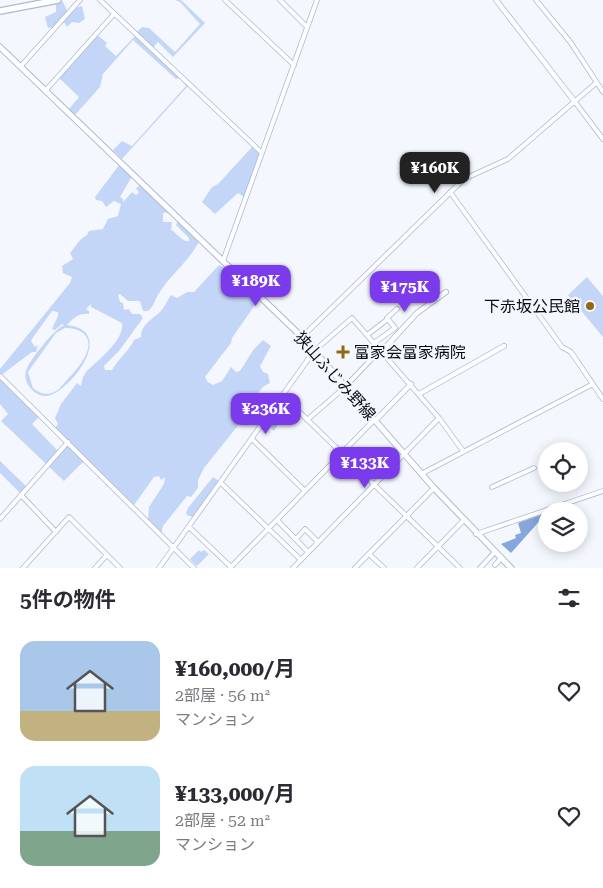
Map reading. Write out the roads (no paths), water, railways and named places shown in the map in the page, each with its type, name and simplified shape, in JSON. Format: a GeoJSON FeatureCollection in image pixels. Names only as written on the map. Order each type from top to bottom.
{"type":"FeatureCollection","features":[{"type":"Feature","properties":{"kind":"main road"},"geometry":{"type":"LineString","coordinates":[[0,11],[58,0]]}},
{"type":"Feature","properties":{"kind":"main road","name":"狭山ふじみ野線"},"geometry":{"type":"LineString","coordinates":[[0,47],[302,337],[421,474],[476,534],[511,568]]}},
{"type":"Feature","properties":{"kind":"street"},"geometry":{"type":"LineString","coordinates":[[21,66],[80,0]]}},
{"type":"Feature","properties":{"kind":"street"},"geometry":{"type":"LineString","coordinates":[[100,0],[262,153]]}},
{"type":"Feature","properties":{"kind":"street"},"geometry":{"type":"LineString","coordinates":[[225,0],[294,65]]}},
{"type":"Feature","properties":{"kind":"street"},"geometry":{"type":"LineString","coordinates":[[280,0],[308,27]]}},
{"type":"Feature","properties":{"kind":"street"},"geometry":{"type":"LineString","coordinates":[[223,261],[317,0]]}},
{"type":"Feature","properties":{"kind":"street"},"geometry":{"type":"LineString","coordinates":[[496,0],[603,139]]}},
{"type":"Feature","properties":{"kind":"street"},"geometry":{"type":"LineString","coordinates":[[536,0],[571,43],[603,92]]}},
{"type":"Feature","properties":{"kind":"street"},"geometry":{"type":"LineString","coordinates":[[46,90],[114,14]]}},
{"type":"Feature","properties":{"kind":"street"},"geometry":{"type":"LineString","coordinates":[[302,337],[450,192],[470,175],[508,159],[596,83]]}},
{"type":"Feature","properties":{"kind":"street"},"geometry":{"type":"LineString","coordinates":[[450,192],[562,346],[571,352],[603,399]]}},
{"type":"Feature","properties":{"kind":"street"},"geometry":{"type":"LineString","coordinates":[[307,420],[346,387],[418,313],[446,292]]}},
{"type":"Feature","properties":{"kind":"street"},"geometry":{"type":"LineString","coordinates":[[367,335],[397,310]]}},
{"type":"Feature","properties":{"kind":"street"},"geometry":{"type":"LineString","coordinates":[[159,568],[314,351],[352,318],[411,384],[463,451]]}},
{"type":"Feature","properties":{"kind":"street"},"geometry":{"type":"LineString","coordinates":[[388,319],[399,333]]}},
{"type":"Feature","properties":{"kind":"street"},"geometry":{"type":"LineString","coordinates":[[374,343],[395,328]]}},
{"type":"Feature","properties":{"kind":"street"},"geometry":{"type":"LineString","coordinates":[[419,394],[504,346]]}},
{"type":"Feature","properties":{"kind":"street"},"geometry":{"type":"LineString","coordinates":[[0,376],[194,568]]}},
{"type":"Feature","properties":{"kind":"street"},"geometry":{"type":"LineString","coordinates":[[190,527],[231,568],[411,384]]}},
{"type":"Feature","properties":{"kind":"street"},"geometry":{"type":"LineString","coordinates":[[421,474],[593,384]]}},
{"type":"Feature","properties":{"kind":"street"},"geometry":{"type":"LineString","coordinates":[[282,396],[460,568]]}},
{"type":"Feature","properties":{"kind":"street"},"geometry":{"type":"LineString","coordinates":[[293,568],[439,418]]}},
{"type":"Feature","properties":{"kind":"street"},"geometry":{"type":"LineString","coordinates":[[252,439],[305,491]]}},
{"type":"Feature","properties":{"kind":"street"},"geometry":{"type":"LineString","coordinates":[[0,519],[68,442]]}},
{"type":"Feature","properties":{"kind":"street"},"geometry":{"type":"LineString","coordinates":[[492,487],[534,468]]}},
{"type":"Feature","properties":{"kind":"street"},"geometry":{"type":"LineString","coordinates":[[221,483],[301,560]]}},
{"type":"Feature","properties":{"kind":"street"},"geometry":{"type":"LineString","coordinates":[[355,568],[434,488]]}},
{"type":"Feature","properties":{"kind":"street"},"geometry":{"type":"LineString","coordinates":[[476,534],[603,491]]}},
{"type":"Feature","properties":{"kind":"street"},"geometry":{"type":"LineString","coordinates":[[21,495],[56,532]]}},
{"type":"Feature","properties":{"kind":"street"},"geometry":{"type":"LineString","coordinates":[[23,568],[69,517],[120,568]]}},
{"type":"Feature","properties":{"kind":"street"},"geometry":{"type":"LineString","coordinates":[[277,520],[308,552]]}},
{"type":"Feature","properties":{"kind":"street"},"geometry":{"type":"LineString","coordinates":[[417,568],[464,520]]}},
{"type":"Feature","properties":{"kind":"street"},"geometry":{"type":"LineString","coordinates":[[296,539],[305,529],[318,542]]}},
{"type":"Feature","properties":{"kind":"street"},"geometry":{"type":"LineString","coordinates":[[480,568],[495,552]]}},
{"type":"Feature","properties":{"kind":"street"},"geometry":{"type":"LineString","coordinates":[[95,568],[107,554]]}},
{"type":"Feature","properties":{"kind":"street"},"geometry":{"type":"LineString","coordinates":[[369,554],[384,568]]}},
{"type":"Feature","properties":{"kind":"street"},"geometry":{"type":"LineString","coordinates":[[495,565],[501,558]]}},
{"type":"Feature","properties":{"kind":"water"},"geometry":{"type":"Polygon","coordinates":[[[538,516],[538,523],[511,553],[501,544],[516,538],[515,535],[521,533],[518,523],[538,516]]]}},
{"type":"Feature","properties":{"kind":"place","name":"下赤坂公民館"},"geometry":{"type":"Point","coordinates":[590,306]}},
{"type":"Feature","properties":{"kind":"place","name":"富家会富家病院"},"geometry":{"type":"Point","coordinates":[343,352]}}]}
